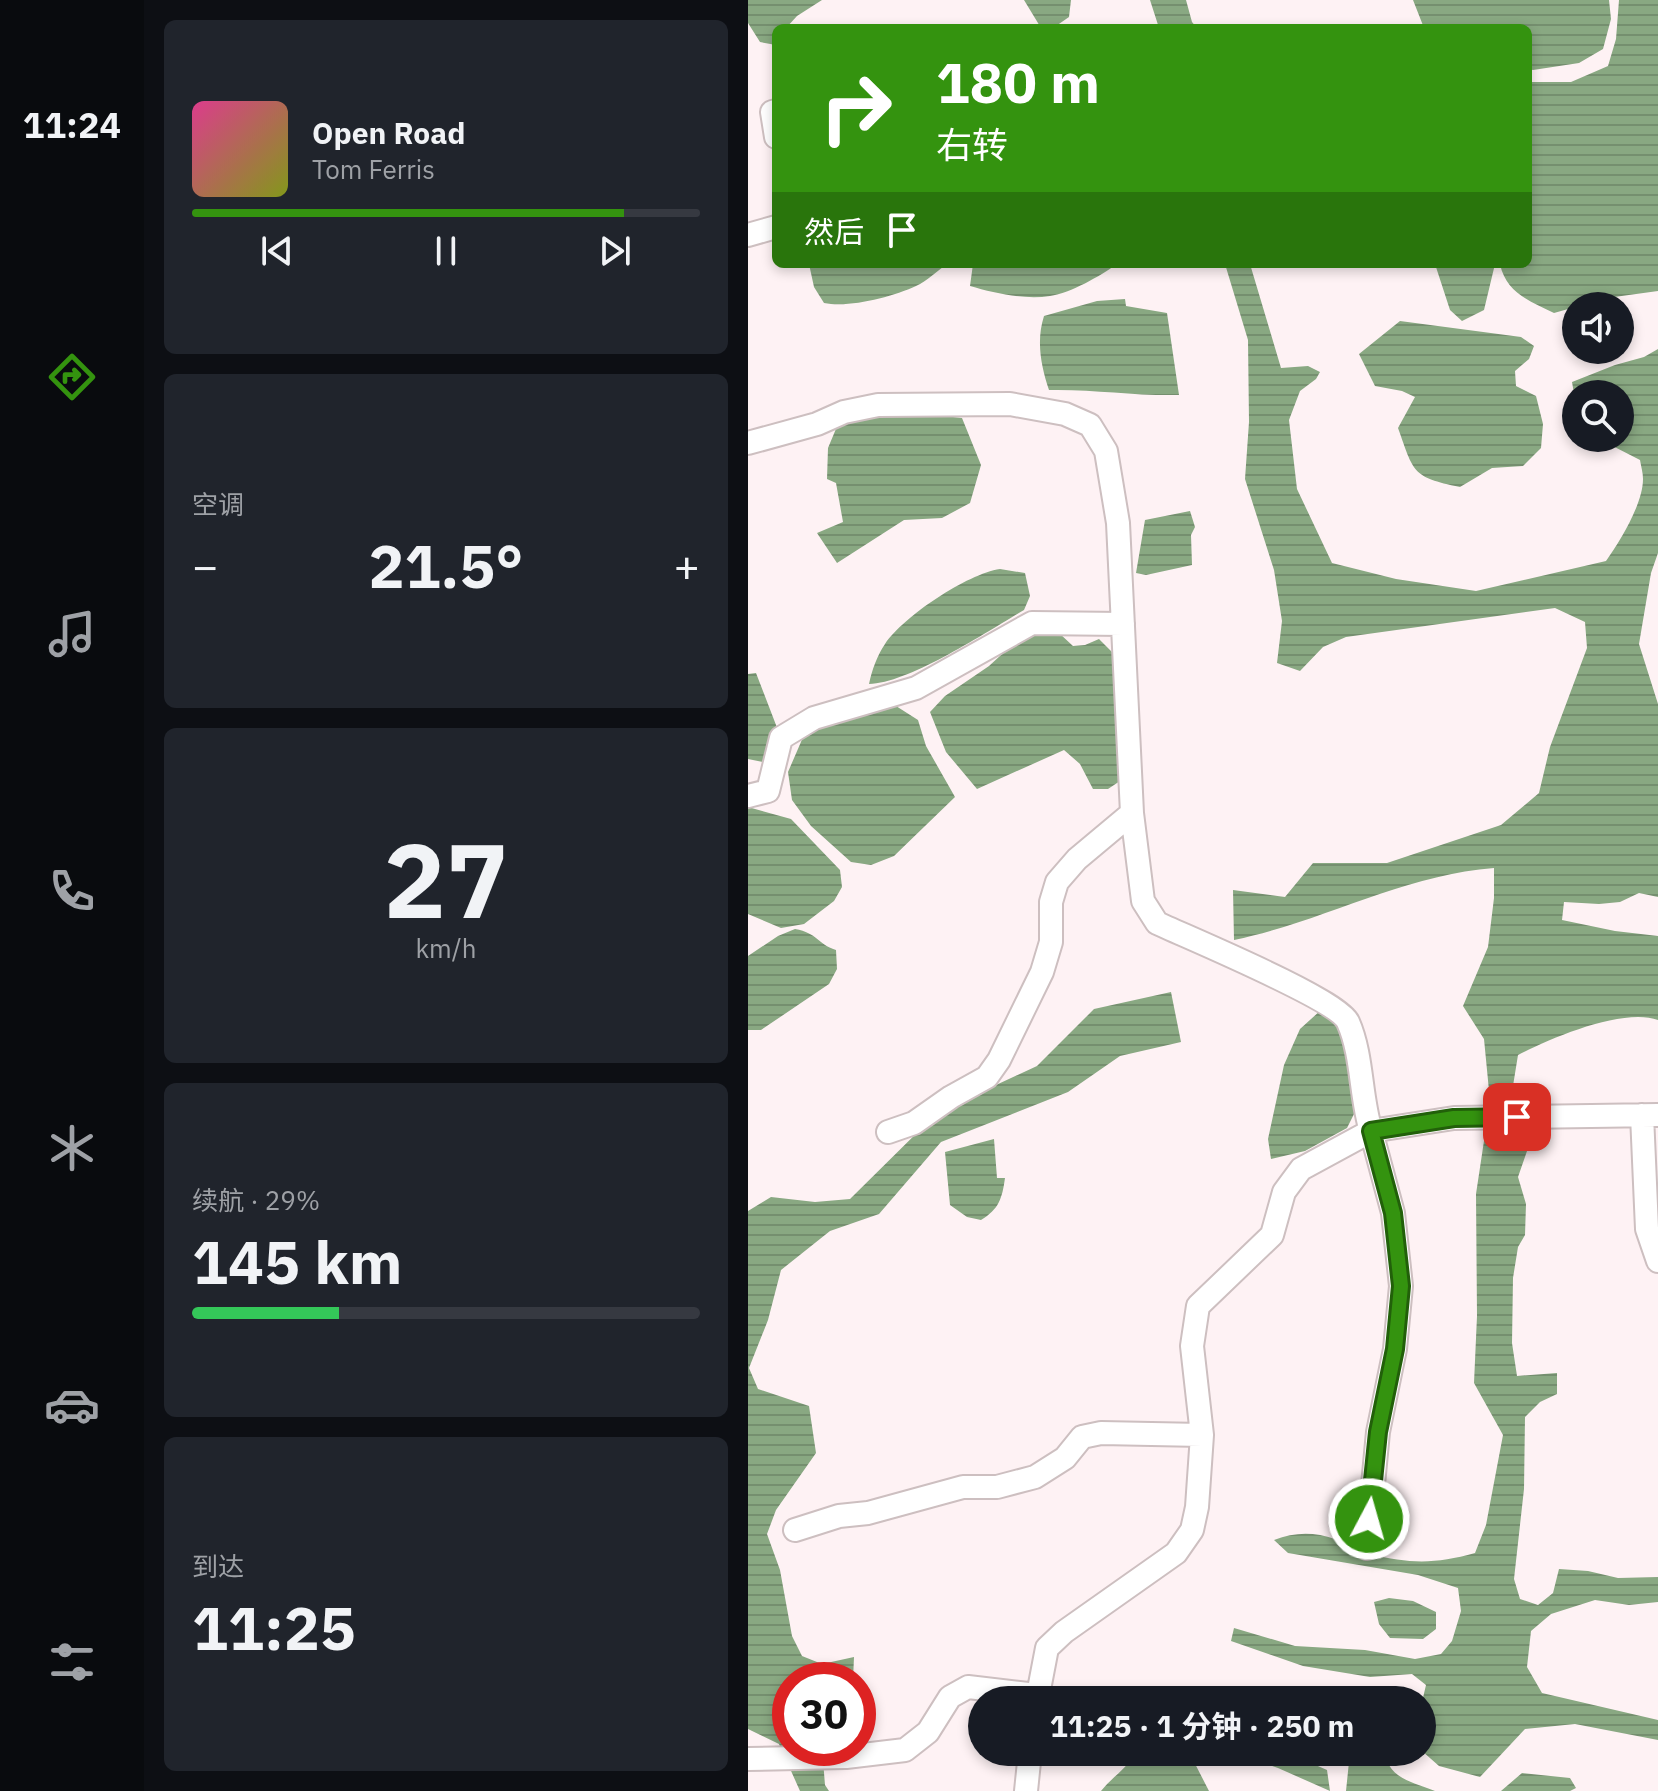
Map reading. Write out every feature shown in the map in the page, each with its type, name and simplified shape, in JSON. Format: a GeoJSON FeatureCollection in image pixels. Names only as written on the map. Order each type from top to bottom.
{"type":"FeatureCollection","features":[{"type":"Feature","properties":{"kind":"street"},"geometry":{"type":"LineString","coordinates":[[748,235],[772,228]]}},
{"type":"Feature","properties":{"kind":"street"},"geometry":{"type":"LineString","coordinates":[[748,443],[817,424],[844,412],[878,405],[1010,404],[1065,414],[1090,425],[1106,451],[1116,508],[1132,813],[1143,901],[1157,923],[1322,999],[1346,1018],[1357,1048],[1364,1107],[1393,1213],[1401,1286],[1395,1349],[1378,1432],[1367,1548]]}},
{"type":"Feature","properties":{"kind":"street"},"geometry":{"type":"LineString","coordinates":[[748,796],[768,791],[781,738],[814,718],[916,688],[1032,623],[1123,624]]}},
{"type":"Feature","properties":{"kind":"street"},"geometry":{"type":"LineString","coordinates":[[888,1132],[914,1123],[987,1077],[999,1060],[1042,972],[1051,942],[1051,902],[1057,882],[1077,859],[1132,813]]}},
{"type":"Feature","properties":{"kind":"street"},"geometry":{"type":"LineString","coordinates":[[1039,1686],[1047,1648],[1064,1632],[1176,1553],[1192,1530],[1197,1507],[1202,1435],[1192,1346],[1198,1306],[1272,1235],[1284,1192],[1301,1169],[1371,1131],[1454,1118],[1650,1115],[1647,1229],[1658,1261]]}},
{"type":"Feature","properties":{"kind":"street"},"geometry":{"type":"LineString","coordinates":[[795,1530],[839,1516],[868,1513],[963,1487],[997,1487],[1035,1477],[1065,1458],[1082,1437],[1101,1433],[1202,1435]]}},
{"type":"Feature","properties":{"kind":"street"},"geometry":{"type":"LineString","coordinates":[[755,1759],[846,1757],[905,1750],[928,1732],[950,1697],[968,1687]]}},
{"type":"Feature","properties":{"kind":"street"},"geometry":{"type":"LineString","coordinates":[[1026,1791],[1029,1766]]}},
{"type":"Feature","properties":{"kind":"shaded area"},"geometry":{"type":"Polygon","coordinates":[[[748,0],[822,0],[790,24],[772,24],[772,44],[760,42],[748,23],[748,0]]]}},
{"type":"Feature","properties":{"kind":"shaded area"},"geometry":{"type":"Polygon","coordinates":[[[1024,0],[1071,0],[1069,17],[1059,24],[1039,24],[1024,0]]]}},
{"type":"Feature","properties":{"kind":"shaded area"},"geometry":{"type":"Polygon","coordinates":[[[1150,0],[1186,0],[1194,24],[1158,24],[1150,0]]]}},
{"type":"Feature","properties":{"kind":"shaded area"},"geometry":{"type":"Polygon","coordinates":[[[1413,0],[1609,0],[1611,19],[1603,49],[1579,63],[1533,70],[1532,24],[1422,24],[1413,0]]]}},
{"type":"Feature","properties":{"kind":"shaded area"},"geometry":{"type":"Polygon","coordinates":[[[1619,0],[1658,0],[1658,291],[1634,294],[1562,292],[1562,311],[1554,313],[1513,289],[1501,268],[1532,268],[1532,82],[1571,82],[1608,66],[1616,39],[1619,0]]]}},
{"type":"Feature","properties":{"kind":"shaded area"},"geometry":{"type":"Polygon","coordinates":[[[810,268],[942,268],[906,290],[883,298],[846,304],[824,303],[814,287],[810,268]]]}},
{"type":"Feature","properties":{"kind":"shaded area"},"geometry":{"type":"Polygon","coordinates":[[[972,268],[1111,268],[1094,279],[1050,296],[1030,297],[970,286],[972,268]]]}},
{"type":"Feature","properties":{"kind":"shaded area"},"geometry":{"type":"Polygon","coordinates":[[[1226,268],[1251,268],[1281,368],[1308,366],[1320,372],[1300,391],[1289,420],[1297,489],[1332,563],[1396,579],[1476,591],[1606,561],[1635,511],[1642,489],[1640,460],[1624,452],[1634,452],[1634,380],[1577,380],[1615,365],[1634,364],[1634,360],[1658,349],[1658,553],[1651,573],[1639,644],[1658,704],[1658,897],[1639,893],[1620,902],[1564,902],[1562,920],[1658,936],[1658,1020],[1626,1018],[1587,1026],[1518,1055],[1512,1092],[1531,1123],[1527,1151],[1518,1177],[1526,1204],[1525,1235],[1518,1247],[1513,1278],[1512,1343],[1517,1376],[1557,1373],[1557,1394],[1540,1402],[1525,1417],[1524,1489],[1514,1579],[1520,1599],[1538,1605],[1553,1593],[1559,1569],[1618,1578],[1658,1577],[1658,1602],[1629,1605],[1595,1600],[1551,1614],[1531,1631],[1527,1667],[1542,1693],[1658,1720],[1658,1740],[1575,1724],[1525,1729],[1480,1777],[1436,1763],[1436,1686],[1426,1686],[1412,1674],[1370,1677],[1303,1666],[1231,1641],[1234,1628],[1295,1646],[1365,1650],[1415,1659],[1441,1654],[1452,1641],[1461,1611],[1458,1588],[1418,1575],[1288,1553],[1274,1540],[1297,1534],[1320,1535],[1370,1554],[1411,1561],[1435,1561],[1475,1553],[1486,1525],[1503,1435],[1474,1383],[1476,1194],[1490,1101],[1484,1039],[1463,1006],[1488,947],[1494,868],[1427,880],[1234,940],[1233,890],[1285,897],[1313,863],[1387,863],[1501,825],[1539,793],[1550,747],[1587,648],[1585,622],[1555,608],[1346,637],[1323,647],[1300,671],[1277,663],[1282,621],[1274,570],[1245,479],[1249,422],[1248,340],[1226,268]]]}},
{"type":"Feature","properties":{"kind":"shaded area"},"geometry":{"type":"Polygon","coordinates":[[[1436,268],[1494,268],[1484,310],[1462,321],[1450,310],[1436,268]]]}},
{"type":"Feature","properties":{"kind":"shaded area"},"geometry":{"type":"Polygon","coordinates":[[[1125,299],[1126,306],[1167,313],[1179,395],[1049,390],[1040,353],[1044,316],[1097,301],[1125,299]]]}},
{"type":"Feature","properties":{"kind":"shaded area"},"geometry":{"type":"Polygon","coordinates":[[[1400,321],[1521,337],[1534,346],[1529,359],[1515,371],[1516,386],[1536,396],[1543,424],[1541,448],[1523,466],[1492,468],[1460,487],[1432,480],[1417,470],[1398,428],[1415,397],[1375,386],[1359,354],[1400,321]]]}},
{"type":"Feature","properties":{"kind":"shaded area"},"geometry":{"type":"Polygon","coordinates":[[[898,411],[962,418],[981,465],[970,503],[942,518],[904,520],[837,563],[817,533],[843,522],[836,483],[827,479],[828,448],[838,424],[855,421],[857,417],[898,411]]]}},
{"type":"Feature","properties":{"kind":"shaded area"},"geometry":{"type":"Polygon","coordinates":[[[1190,511],[1195,527],[1191,535],[1192,565],[1146,575],[1136,573],[1145,520],[1190,511]]]}},
{"type":"Feature","properties":{"kind":"shaded area"},"geometry":{"type":"Polygon","coordinates":[[[1000,569],[1025,573],[1030,596],[1024,610],[926,666],[869,684],[882,649],[906,621],[954,588],[1000,569]]]}},
{"type":"Feature","properties":{"kind":"shaded area"},"geometry":{"type":"Polygon","coordinates":[[[1046,629],[1059,633],[1073,646],[1099,639],[1114,654],[1120,781],[1108,789],[1093,789],[1080,764],[1064,750],[977,789],[946,752],[930,712],[945,696],[989,666],[1013,644],[1046,629]]]}},
{"type":"Feature","properties":{"kind":"shaded area"},"geometry":{"type":"Polygon","coordinates":[[[756,673],[781,738],[768,763],[748,759],[748,674],[756,673]]]}},
{"type":"Feature","properties":{"kind":"shaded area"},"geometry":{"type":"Polygon","coordinates":[[[896,706],[918,720],[926,746],[955,797],[894,856],[871,865],[851,862],[811,826],[792,800],[788,772],[804,735],[861,714],[896,706]]]}},
{"type":"Feature","properties":{"kind":"shaded area"},"geometry":{"type":"Polygon","coordinates":[[[748,807],[791,819],[840,870],[842,887],[834,901],[804,924],[781,928],[748,914],[748,807]]]}},
{"type":"Feature","properties":{"kind":"shaded area"},"geometry":{"type":"Polygon","coordinates":[[[795,929],[836,950],[837,969],[829,984],[761,1030],[748,1030],[748,956],[795,929]]]}},
{"type":"Feature","properties":{"kind":"shaded area"},"geometry":{"type":"Polygon","coordinates":[[[1171,992],[1181,1042],[1120,1056],[1068,1092],[941,1142],[879,1214],[830,1231],[781,1270],[768,1320],[749,1368],[758,1389],[809,1406],[816,1453],[776,1510],[767,1534],[780,1570],[792,1636],[802,1656],[817,1662],[772,1662],[772,1741],[748,1729],[748,1211],[771,1197],[815,1202],[850,1199],[938,1112],[1037,1066],[1094,1009],[1171,992]]]}},
{"type":"Feature","properties":{"kind":"shaded area"},"geometry":{"type":"Polygon","coordinates":[[[1321,1010],[1343,1030],[1358,1106],[1347,1128],[1305,1151],[1271,1159],[1268,1139],[1284,1065],[1300,1029],[1321,1010]]]}},
{"type":"Feature","properties":{"kind":"shaded area"},"geometry":{"type":"Polygon","coordinates":[[[994,1139],[997,1178],[1005,1178],[1001,1198],[992,1212],[981,1220],[967,1217],[950,1205],[945,1152],[994,1139]]]}},
{"type":"Feature","properties":{"kind":"shaded area"},"geometry":{"type":"Polygon","coordinates":[[[1389,1598],[1413,1601],[1436,1612],[1436,1629],[1423,1639],[1390,1638],[1379,1624],[1374,1602],[1389,1598]]]}},
{"type":"Feature","properties":{"kind":"shaded area"},"geometry":{"type":"Polygon","coordinates":[[[854,1657],[854,1662],[831,1662],[854,1657]]]}},
{"type":"Feature","properties":{"kind":"shaded area"},"geometry":{"type":"Polygon","coordinates":[[[789,1766],[823,1766],[825,1785],[829,1791],[800,1791],[789,1766]]]}},
{"type":"Feature","properties":{"kind":"shaded area"},"geometry":{"type":"Polygon","coordinates":[[[1125,1766],[1196,1766],[1209,1791],[1101,1791],[1125,1766]]]}},
{"type":"Feature","properties":{"kind":"shaded area"},"geometry":{"type":"Polygon","coordinates":[[[1272,1766],[1318,1766],[1327,1770],[1330,1791],[1272,1766]]]}},
{"type":"Feature","properties":{"kind":"shaded area"},"geometry":{"type":"Polygon","coordinates":[[[1349,1766],[1390,1766],[1396,1774],[1435,1791],[1346,1791],[1349,1766]]]}},
{"type":"Feature","properties":{"kind":"shaded area"},"geometry":{"type":"Polygon","coordinates":[[[1522,1773],[1570,1778],[1576,1788],[1570,1791],[1501,1791],[1522,1773]]]}},
{"type":"Feature","properties":{"kind":"route"},"geometry":{"type":"LineString","coordinates":[[1369,1519],[1378,1432],[1395,1349],[1401,1286],[1393,1213],[1371,1131],[1454,1118],[1517,1117]]}}]}
